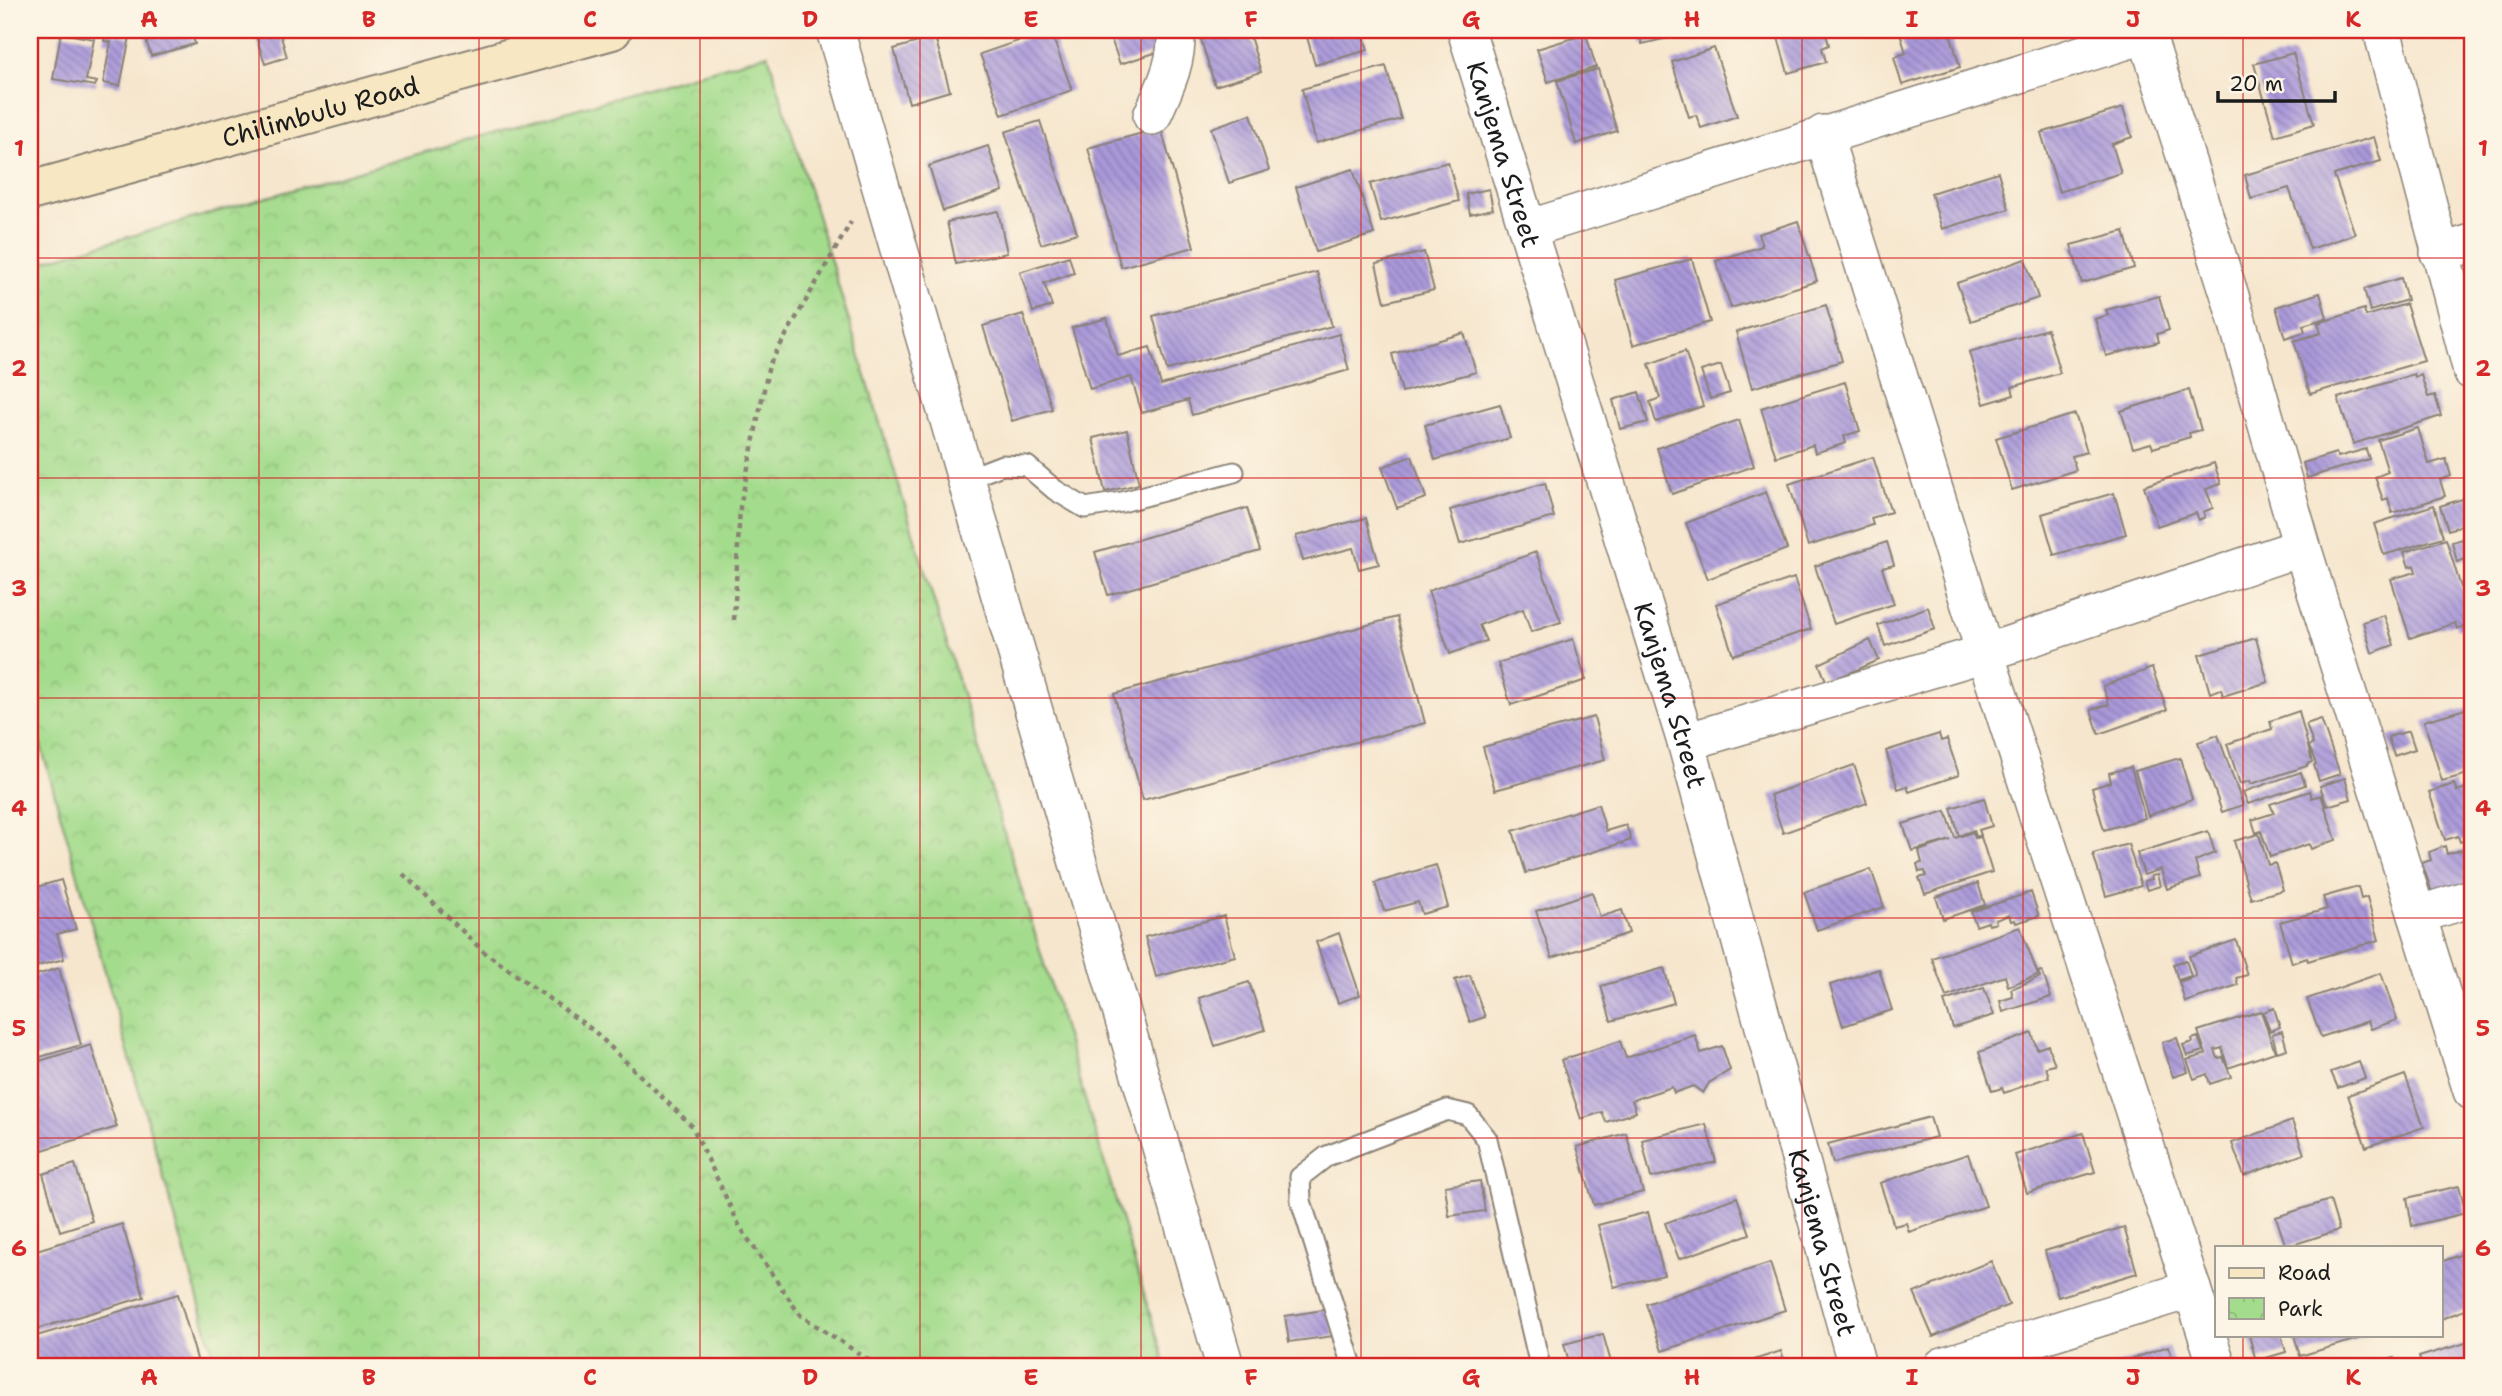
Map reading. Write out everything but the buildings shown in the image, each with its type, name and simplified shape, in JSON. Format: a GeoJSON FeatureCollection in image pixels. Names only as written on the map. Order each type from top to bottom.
{"type":"FeatureCollection","features":[{"type":"Feature","properties":{"kind":"main road","name":"Chilimbulu Road"},"geometry":{"type":"LineString","coordinates":[[36,185],[612,30]]}},
{"type":"Feature","properties":{"kind":"street"},"geometry":{"type":"LineString","coordinates":[[835,30],[1225,1366]]}},
{"type":"Feature","properties":{"kind":"street"},"geometry":{"type":"LineString","coordinates":[[1152,116],[1171,74],[1177,48],[1176,30]]}},
{"type":"Feature","properties":{"kind":"street","name":"Kanjema Street"},"geometry":{"type":"LineString","coordinates":[[1465,30],[1686,742],[1857,1366]]}},
{"type":"Feature","properties":{"kind":"street"},"geometry":{"type":"LineString","coordinates":[[2382,30],[2456,248],[2472,370]]}},
{"type":"Feature","properties":{"kind":"street"},"geometry":{"type":"LineString","coordinates":[[1528,229],[2146,32],[2230,296],[2302,547],[2472,1091]]}},
{"type":"Feature","properties":{"kind":"street"},"geometry":{"type":"LineString","coordinates":[[1823,135],[1985,653],[2217,1366]]}},
{"type":"Feature","properties":{"kind":"street"},"geometry":{"type":"LineString","coordinates":[[1686,742],[1985,653],[2302,547]]}},
{"type":"Feature","properties":{"kind":"street"},"geometry":{"type":"LineString","coordinates":[[2417,915],[2472,898]]}},
{"type":"Feature","properties":{"kind":"street"},"geometry":{"type":"LineString","coordinates":[[1943,1366],[2192,1289]]}},
{"type":"Feature","properties":{"kind":"lane"},"geometry":{"type":"LineString","coordinates":[[966,479],[1002,465],[1027,466],[1055,490],[1085,508],[1122,502],[1234,472]]}},
{"type":"Feature","properties":{"kind":"lane"},"geometry":{"type":"LineString","coordinates":[[1352,1366],[1301,1201],[1300,1177],[1327,1156],[1447,1110],[1468,1115],[1487,1139],[1540,1366]]}},
{"type":"Feature","properties":{"kind":"path"},"geometry":{"type":"LineString","coordinates":[[734,620],[740,507],[769,365],[878,176]]}},
{"type":"Feature","properties":{"kind":"path"},"geometry":{"type":"LineString","coordinates":[[402,874],[483,951],[594,1031],[692,1126],[740,1227],[800,1315],[877,1366]]}},
{"type":"Feature","properties":{"kind":"green space"},"geometry":{"type":"Polygon","coordinates":[[[768,54],[1166,1366],[217,1366],[30,707],[30,265],[768,54]]]}}]}
